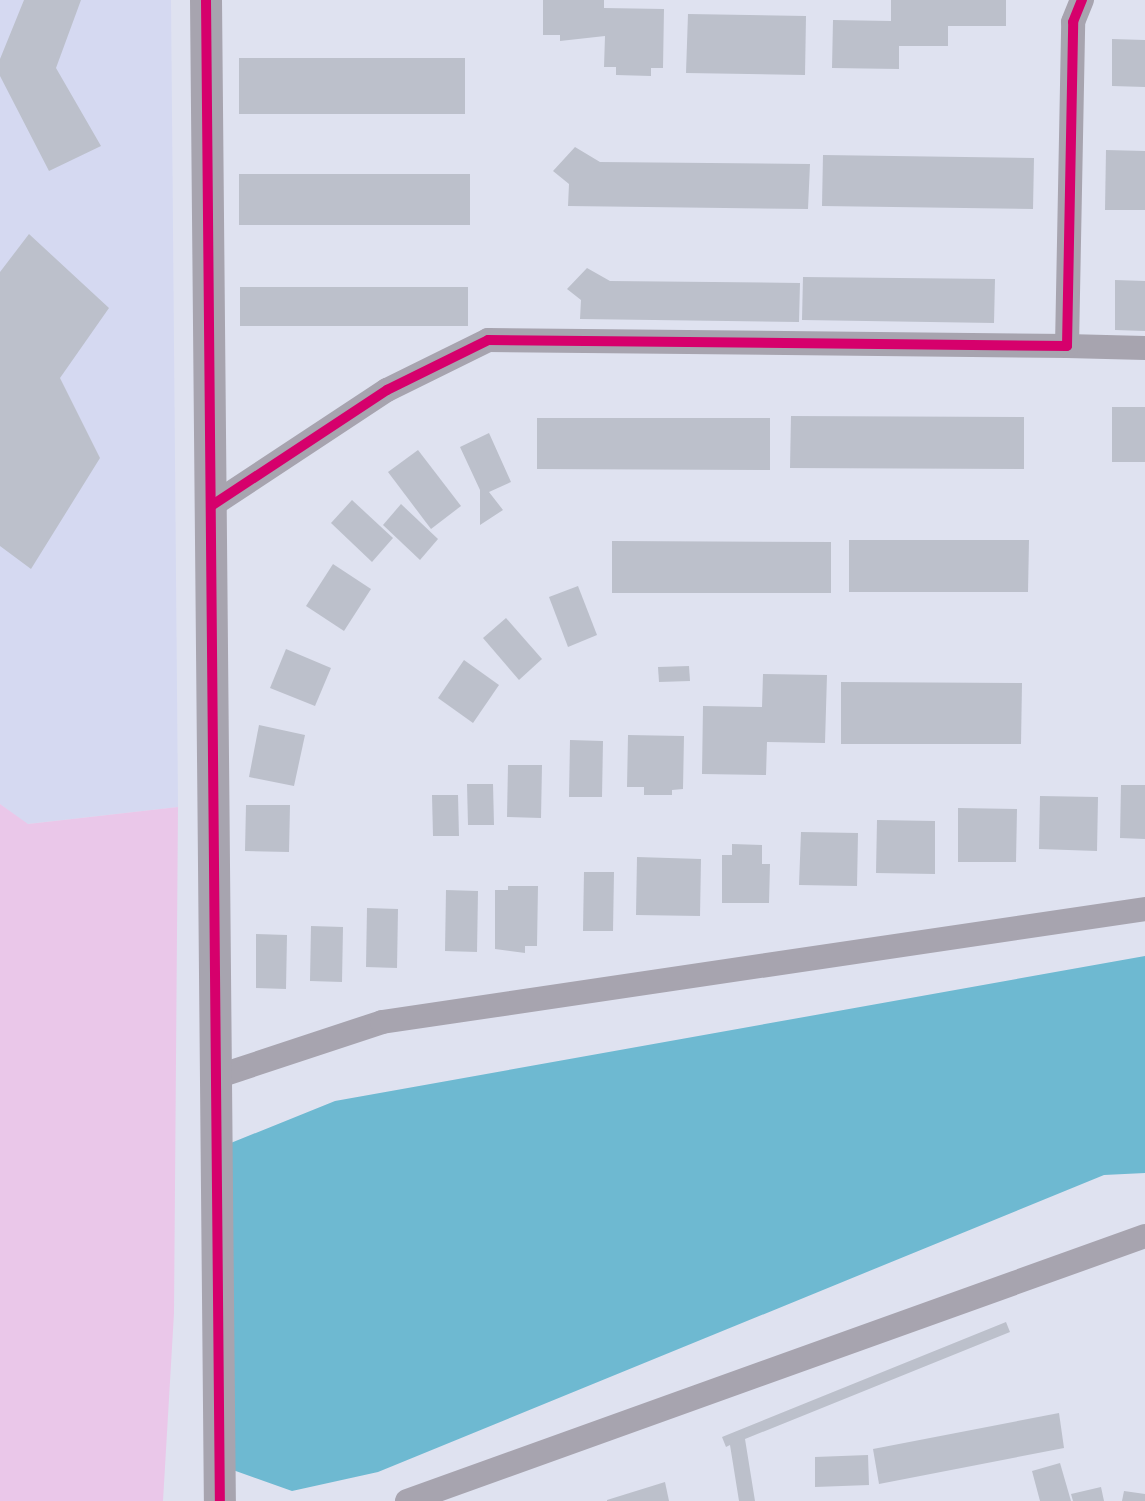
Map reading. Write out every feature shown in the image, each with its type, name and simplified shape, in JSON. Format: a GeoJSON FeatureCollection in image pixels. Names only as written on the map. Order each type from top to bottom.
{"type":"FeatureCollection","features":[{"type":"Feature","properties":{"kind":"street"},"geometry":{"type":"LineString","coordinates":[[206,0],[220,1501]]}},
{"type":"Feature","properties":{"kind":"street"},"geometry":{"type":"LineString","coordinates":[[1067,346],[1073,22],[1082,0]]}},
{"type":"Feature","properties":{"kind":"street"},"geometry":{"type":"LineString","coordinates":[[211,506],[387,390],[488,340],[1145,348]]}},
{"type":"Feature","properties":{"kind":"street"},"geometry":{"type":"LineString","coordinates":[[216,1077],[382,1023],[1145,909]]}},
{"type":"Feature","properties":{"kind":"street"},"geometry":{"type":"LineString","coordinates":[[407,1501],[1145,1236]]}},
{"type":"Feature","properties":{"kind":"shaded area"},"geometry":{"type":"Polygon","coordinates":[[[0,0],[171,0],[178,807],[27,824],[0,804],[0,0]]]}},
{"type":"Feature","properties":{"kind":"shaded area"},"geometry":{"type":"Polygon","coordinates":[[[0,804],[28,824],[178,807],[174,1313],[163,1501],[0,1501],[0,804]]]}},
{"type":"Feature","properties":{"kind":"water"},"geometry":{"type":"Polygon","coordinates":[[[1145,956],[1145,1173],[1104,1175],[378,1472],[292,1491],[219,1465],[216,1149],[335,1101],[1145,956]]]}},
{"type":"Feature","properties":{"kind":"building"},"geometry":{"type":"Polygon","coordinates":[[[24,0],[81,0],[56,68],[101,146],[49,171],[0,76],[0,59],[24,0]]]}},
{"type":"Feature","properties":{"kind":"building"},"geometry":{"type":"Polygon","coordinates":[[[543,0],[604,0],[604,8],[664,9],[663,68],[651,68],[651,76],[616,75],[616,67],[604,67],[605,36],[560,41],[560,35],[543,35],[543,0]]]}},
{"type":"Feature","properties":{"kind":"building"},"geometry":{"type":"Polygon","coordinates":[[[891,0],[1006,0],[1006,26],[948,26],[948,46],[899,46],[899,69],[832,68],[833,20],[891,21],[891,0]]]}},
{"type":"Feature","properties":{"kind":"building"},"geometry":{"type":"Polygon","coordinates":[[[688,14],[806,16],[805,75],[686,73],[688,14]]]}},
{"type":"Feature","properties":{"kind":"building"},"geometry":{"type":"Polygon","coordinates":[[[1112,39],[1145,40],[1145,87],[1112,86],[1112,39]]]}},
{"type":"Feature","properties":{"kind":"building"},"geometry":{"type":"Polygon","coordinates":[[[239,58],[465,58],[465,114],[239,114],[239,58]]]}},
{"type":"Feature","properties":{"kind":"building"},"geometry":{"type":"Polygon","coordinates":[[[575,147],[600,162],[810,164],[808,209],[568,206],[569,184],[553,171],[575,147]]]}},
{"type":"Feature","properties":{"kind":"building"},"geometry":{"type":"Polygon","coordinates":[[[1106,150],[1145,151],[1145,210],[1105,210],[1106,150]]]}},
{"type":"Feature","properties":{"kind":"building"},"geometry":{"type":"Polygon","coordinates":[[[823,155],[1034,158],[1033,209],[822,206],[823,155]]]}},
{"type":"Feature","properties":{"kind":"building"},"geometry":{"type":"Polygon","coordinates":[[[239,174],[470,174],[470,225],[239,225],[239,174]]]}},
{"type":"Feature","properties":{"kind":"building"},"geometry":{"type":"Polygon","coordinates":[[[29,234],[109,308],[60,378],[100,458],[31,569],[0,546],[0,272],[29,234]]]}},
{"type":"Feature","properties":{"kind":"building"},"geometry":{"type":"Polygon","coordinates":[[[587,268],[610,281],[800,283],[799,322],[580,319],[581,300],[567,289],[587,268]]]}},
{"type":"Feature","properties":{"kind":"building"},"geometry":{"type":"Polygon","coordinates":[[[803,277],[995,279],[994,323],[802,320],[803,277]]]}},
{"type":"Feature","properties":{"kind":"building"},"geometry":{"type":"Polygon","coordinates":[[[1115,280],[1145,281],[1145,331],[1115,330],[1115,280]]]}},
{"type":"Feature","properties":{"kind":"building"},"geometry":{"type":"Polygon","coordinates":[[[240,287],[468,287],[468,326],[240,326],[240,287]]]}},
{"type":"Feature","properties":{"kind":"building"},"geometry":{"type":"Polygon","coordinates":[[[1112,407],[1145,407],[1145,462],[1112,462],[1112,407]]]}},
{"type":"Feature","properties":{"kind":"building"},"geometry":{"type":"Polygon","coordinates":[[[791,416],[1024,417],[1024,469],[790,468],[791,416]]]}},
{"type":"Feature","properties":{"kind":"building"},"geometry":{"type":"Polygon","coordinates":[[[537,418],[770,418],[770,470],[537,469],[537,418]]]}},
{"type":"Feature","properties":{"kind":"building"},"geometry":{"type":"Polygon","coordinates":[[[489,433],[511,482],[489,492],[503,510],[480,525],[480,490],[460,447],[489,433]]]}},
{"type":"Feature","properties":{"kind":"building"},"geometry":{"type":"Polygon","coordinates":[[[418,450],[461,506],[431,529],[388,472],[418,450]]]}},
{"type":"Feature","properties":{"kind":"building"},"geometry":{"type":"Polygon","coordinates":[[[352,500],[393,538],[372,562],[331,523],[352,500]]]}},
{"type":"Feature","properties":{"kind":"building"},"geometry":{"type":"Polygon","coordinates":[[[401,504],[438,539],[420,560],[383,525],[401,504]]]}},
{"type":"Feature","properties":{"kind":"building"},"geometry":{"type":"Polygon","coordinates":[[[849,540],[1029,540],[1028,592],[849,592],[849,540]]]}},
{"type":"Feature","properties":{"kind":"building"},"geometry":{"type":"Polygon","coordinates":[[[612,541],[831,542],[831,593],[612,593],[612,541]]]}},
{"type":"Feature","properties":{"kind":"building"},"geometry":{"type":"Polygon","coordinates":[[[333,564],[371,589],[344,631],[306,606],[333,564]]]}},
{"type":"Feature","properties":{"kind":"building"},"geometry":{"type":"Polygon","coordinates":[[[578,586],[597,635],[568,647],[549,597],[578,586]]]}},
{"type":"Feature","properties":{"kind":"building"},"geometry":{"type":"Polygon","coordinates":[[[506,618],[542,659],[519,680],[483,638],[506,618]]]}},
{"type":"Feature","properties":{"kind":"building"},"geometry":{"type":"Polygon","coordinates":[[[286,649],[331,668],[315,706],[270,688],[286,649]]]}},
{"type":"Feature","properties":{"kind":"building"},"geometry":{"type":"Polygon","coordinates":[[[464,660],[499,685],[473,723],[438,698],[464,660]]]}},
{"type":"Feature","properties":{"kind":"building"},"geometry":{"type":"Polygon","coordinates":[[[689,666],[690,681],[659,682],[658,667],[689,666]]]}},
{"type":"Feature","properties":{"kind":"building"},"geometry":{"type":"Polygon","coordinates":[[[763,674],[827,675],[825,743],[767,742],[766,775],[702,774],[703,706],[762,707],[763,674]]]}},
{"type":"Feature","properties":{"kind":"building"},"geometry":{"type":"Polygon","coordinates":[[[841,682],[1022,683],[1021,744],[841,744],[841,682]]]}},
{"type":"Feature","properties":{"kind":"building"},"geometry":{"type":"Polygon","coordinates":[[[259,725],[305,735],[294,786],[249,777],[259,725]]]}},
{"type":"Feature","properties":{"kind":"building"},"geometry":{"type":"Polygon","coordinates":[[[628,735],[684,736],[683,789],[672,790],[672,795],[644,795],[644,787],[627,787],[628,735]]]}},
{"type":"Feature","properties":{"kind":"building"},"geometry":{"type":"Polygon","coordinates":[[[570,740],[603,741],[602,797],[569,797],[570,740]]]}},
{"type":"Feature","properties":{"kind":"building"},"geometry":{"type":"Polygon","coordinates":[[[508,765],[542,765],[541,818],[507,817],[508,765]]]}},
{"type":"Feature","properties":{"kind":"building"},"geometry":{"type":"Polygon","coordinates":[[[467,784],[493,784],[494,825],[468,825],[467,784]]]}},
{"type":"Feature","properties":{"kind":"building"},"geometry":{"type":"Polygon","coordinates":[[[1121,785],[1145,785],[1145,839],[1120,838],[1121,785]]]}},
{"type":"Feature","properties":{"kind":"building"},"geometry":{"type":"Polygon","coordinates":[[[432,795],[458,795],[459,836],[433,836],[432,795]]]}},
{"type":"Feature","properties":{"kind":"building"},"geometry":{"type":"Polygon","coordinates":[[[1040,796],[1098,797],[1097,851],[1039,849],[1040,796]]]}},
{"type":"Feature","properties":{"kind":"building"},"geometry":{"type":"Polygon","coordinates":[[[246,805],[290,805],[289,852],[245,851],[246,805]]]}},
{"type":"Feature","properties":{"kind":"building"},"geometry":{"type":"Polygon","coordinates":[[[958,808],[1017,809],[1016,862],[958,862],[958,808]]]}},
{"type":"Feature","properties":{"kind":"building"},"geometry":{"type":"Polygon","coordinates":[[[877,820],[935,821],[935,874],[876,873],[877,820]]]}},
{"type":"Feature","properties":{"kind":"building"},"geometry":{"type":"Polygon","coordinates":[[[801,832],[858,833],[857,886],[799,885],[801,832]]]}},
{"type":"Feature","properties":{"kind":"building"},"geometry":{"type":"Polygon","coordinates":[[[732,844],[762,845],[762,864],[770,864],[769,903],[722,903],[722,855],[732,855],[732,844]]]}},
{"type":"Feature","properties":{"kind":"building"},"geometry":{"type":"Polygon","coordinates":[[[637,857],[701,859],[700,916],[636,915],[637,857]]]}},
{"type":"Feature","properties":{"kind":"building"},"geometry":{"type":"Polygon","coordinates":[[[584,872],[614,872],[613,931],[583,931],[584,872]]]}},
{"type":"Feature","properties":{"kind":"building"},"geometry":{"type":"Polygon","coordinates":[[[508,886],[538,886],[537,946],[525,946],[525,953],[495,949],[495,890],[508,890],[508,886]]]}},
{"type":"Feature","properties":{"kind":"building"},"geometry":{"type":"Polygon","coordinates":[[[446,890],[478,891],[477,952],[445,951],[446,890]]]}},
{"type":"Feature","properties":{"kind":"building"},"geometry":{"type":"Polygon","coordinates":[[[367,908],[398,909],[397,968],[366,967],[367,908]]]}},
{"type":"Feature","properties":{"kind":"building"},"geometry":{"type":"Polygon","coordinates":[[[311,926],[343,927],[342,982],[310,981],[311,926]]]}},
{"type":"Feature","properties":{"kind":"building"},"geometry":{"type":"Polygon","coordinates":[[[256,934],[287,935],[286,989],[256,988],[256,934]]]}},
{"type":"Feature","properties":{"kind":"building"},"geometry":{"type":"Polygon","coordinates":[[[1006,1322],[1010,1332],[745,1439],[755,1501],[739,1501],[730,1445],[726,1447],[722,1437],[1006,1322]]]}},
{"type":"Feature","properties":{"kind":"building"},"geometry":{"type":"Polygon","coordinates":[[[1059,1413],[1064,1448],[879,1484],[873,1449],[1059,1413]]]}},
{"type":"Feature","properties":{"kind":"building"},"geometry":{"type":"Polygon","coordinates":[[[868,1455],[869,1485],[815,1487],[815,1457],[868,1455]]]}},
{"type":"Feature","properties":{"kind":"building"},"geometry":{"type":"Polygon","coordinates":[[[1060,1463],[1071,1501],[1040,1501],[1032,1471],[1060,1463]]]}},
{"type":"Feature","properties":{"kind":"building"},"geometry":{"type":"Polygon","coordinates":[[[665,1482],[669,1501],[607,1501],[607,1500],[665,1482]]]}},
{"type":"Feature","properties":{"kind":"building"},"geometry":{"type":"Polygon","coordinates":[[[1101,1487],[1104,1501],[1073,1501],[1071,1494],[1101,1487]]]}},
{"type":"Feature","properties":{"kind":"building"},"geometry":{"type":"Polygon","coordinates":[[[1124,1491],[1145,1494],[1145,1501],[1122,1501],[1124,1491]]]}},
{"type":"Feature","properties":{"kind":"cycle path"},"geometry":{"type":"LineString","coordinates":[[206,0],[220,1501]]}},
{"type":"Feature","properties":{"kind":"cycle path"},"geometry":{"type":"LineString","coordinates":[[211,506],[387,390],[488,340],[1067,346],[1073,22],[1082,0]]}}]}
